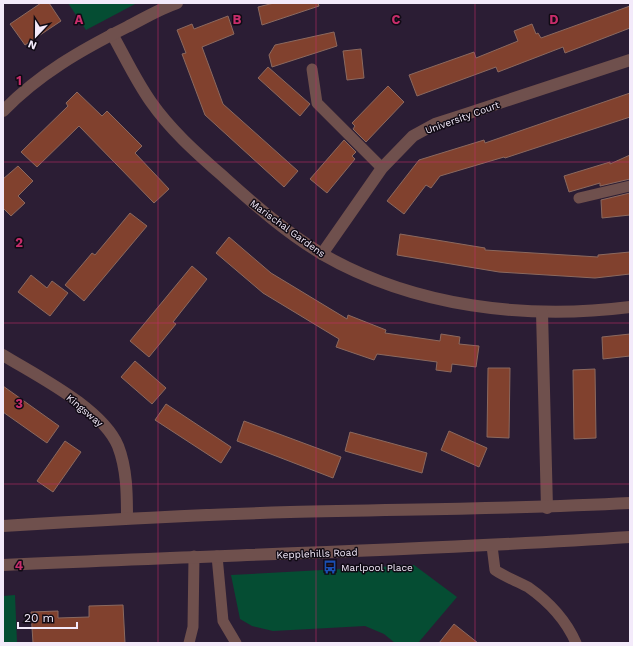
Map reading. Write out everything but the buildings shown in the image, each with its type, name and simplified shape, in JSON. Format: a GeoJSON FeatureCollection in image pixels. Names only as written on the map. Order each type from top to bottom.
{"type":"FeatureCollection","features":[{"type":"Feature","properties":{"kind":"street"},"geometry":{"type":"LineString","coordinates":[[5,104],[64,61],[112,34],[177,3]]}},
{"type":"Feature","properties":{"kind":"street","name":"Marischal Gardens"},"geometry":{"type":"LineString","coordinates":[[112,34],[140,84],[174,130],[259,209],[322,254],[361,273],[424,296],[480,307],[542,312],[630,307]]}},
{"type":"Feature","properties":{"kind":"street","name":"University Court"},"geometry":{"type":"LineString","coordinates":[[322,254],[382,168],[413,136],[435,124],[630,60]]}},
{"type":"Feature","properties":{"kind":"street"},"geometry":{"type":"LineString","coordinates":[[542,312],[547,508]]}},
{"type":"Feature","properties":{"kind":"street","name":"Kingsway"},"geometry":{"type":"LineString","coordinates":[[3,354],[69,396],[96,418],[109,431],[118,446],[122,460],[125,475],[127,518]]}},
{"type":"Feature","properties":{"kind":"street"},"geometry":{"type":"LineString","coordinates":[[3,526],[127,518],[297,512],[547,508],[630,503]]}},
{"type":"Feature","properties":{"kind":"street","name":"Kepplehills Road"},"geometry":{"type":"LineString","coordinates":[[3,565],[194,556],[492,546],[630,537]]}},
{"type":"Feature","properties":{"kind":"lane"},"geometry":{"type":"LineString","coordinates":[[312,69],[317,103],[382,168]]}},
{"type":"Feature","properties":{"kind":"lane"},"geometry":{"type":"LineString","coordinates":[[580,198],[630,186]]}},
{"type":"Feature","properties":{"kind":"lane"},"geometry":{"type":"LineString","coordinates":[[492,546],[495,570],[527,587],[546,602],[561,618],[576,643]]}},
{"type":"Feature","properties":{"kind":"lane"},"geometry":{"type":"LineString","coordinates":[[189,643],[193,627],[194,556]]}},
{"type":"Feature","properties":{"kind":"lane"},"geometry":{"type":"LineString","coordinates":[[217,556],[223,621],[236,643]]}},
{"type":"Feature","properties":{"kind":"green space"},"geometry":{"type":"Polygon","coordinates":[[[68,3],[137,3],[86,30],[68,3]]]}},
{"type":"Feature","properties":{"kind":"green space"},"geometry":{"type":"Polygon","coordinates":[[[414,565],[457,597],[418,643],[395,643],[384,634],[365,626],[273,631],[252,626],[240,619],[231,575],[414,565]]]}},
{"type":"Feature","properties":{"kind":"green space"},"geometry":{"type":"Polygon","coordinates":[[[15,595],[17,643],[3,643],[3,596],[15,595]]]}},
{"type":"Feature","properties":{"kind":"place","name":"Marlpool Place"},"geometry":{"type":"Point","coordinates":[330,567]}}]}
